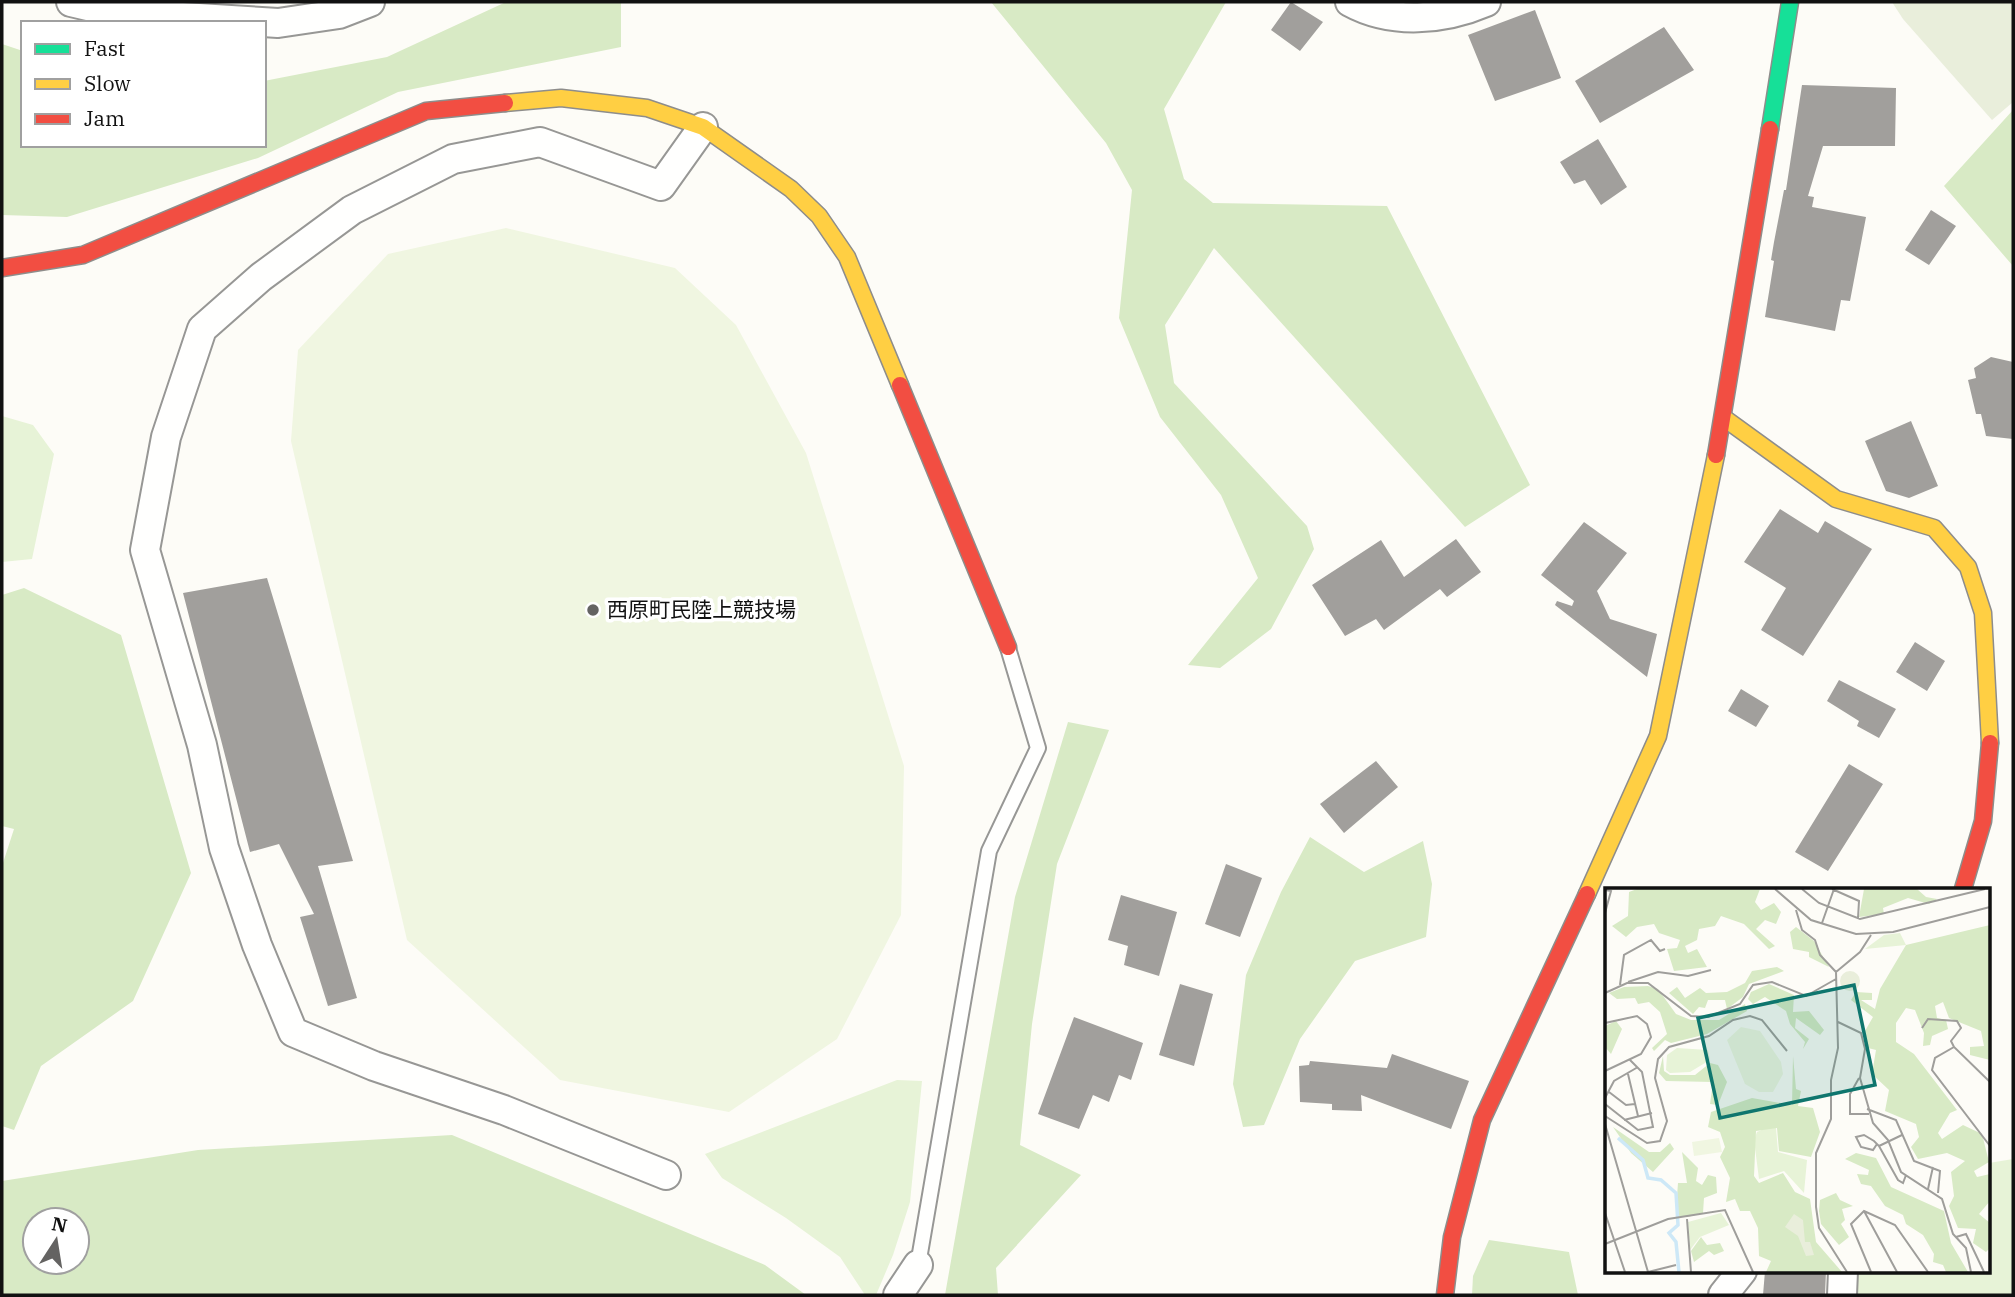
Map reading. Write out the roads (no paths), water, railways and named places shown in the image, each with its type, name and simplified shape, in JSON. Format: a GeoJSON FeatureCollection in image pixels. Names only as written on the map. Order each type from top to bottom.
{"type":"FeatureCollection","features":[{"type":"Feature","properties":{"kind":"street"},"geometry":{"type":"LineString","coordinates":[[71,2],[118,13],[246,21]]}},
{"type":"Feature","properties":{"kind":"street"},"geometry":{"type":"LineString","coordinates":[[266,22],[339,14],[370,2]]}},
{"type":"Feature","properties":{"kind":"street"},"geometry":{"type":"LineString","coordinates":[[1350,2],[1395,15],[1431,18],[1486,2]]}},
{"type":"Feature","properties":{"kind":"street"},"geometry":{"type":"LineString","coordinates":[[1445,1295],[1452,1237],[1482,1120],[1622,820],[1658,736],[1724,418],[1790,2]]}},
{"type":"Feature","properties":{"kind":"street"},"geometry":{"type":"LineString","coordinates":[[2,268],[83,255],[426,111],[561,98],[647,108],[703,127],[791,189],[819,216],[847,257],[1008,647]]}},
{"type":"Feature","properties":{"kind":"street"},"geometry":{"type":"LineString","coordinates":[[666,1175],[504,1110],[374,1066],[293,1032],[257,945],[224,848],[202,745],[145,550],[166,437],[202,329],[261,277],[352,210],[453,159],[540,142],[661,186],[703,127]]}},
{"type":"Feature","properties":{"kind":"street"},"geometry":{"type":"LineString","coordinates":[[1724,418],[1836,499],[1934,528],[1968,567],[1983,613],[1992,752],[1983,821],[1963,888]]}},
{"type":"Feature","properties":{"kind":"street"},"geometry":{"type":"LineString","coordinates":[[898,1295],[918,1265]]}},
{"type":"Feature","properties":{"kind":"street"},"geometry":{"type":"LineString","coordinates":[[1723,1295],[1741,1272]]}},
{"type":"Feature","properties":{"kind":"street"},"geometry":{"type":"LineString","coordinates":[[1842,1295],[1843,1272]]}},
{"type":"Feature","properties":{"kind":"lane"},"geometry":{"type":"LineString","coordinates":[[918,1265],[989,851],[1038,748],[1008,647]]}},
{"type":"Feature","properties":{"kind":"place","name":"西原町民陸上競技場"},"geometry":{"type":"Point","coordinates":[593,610]}}]}
